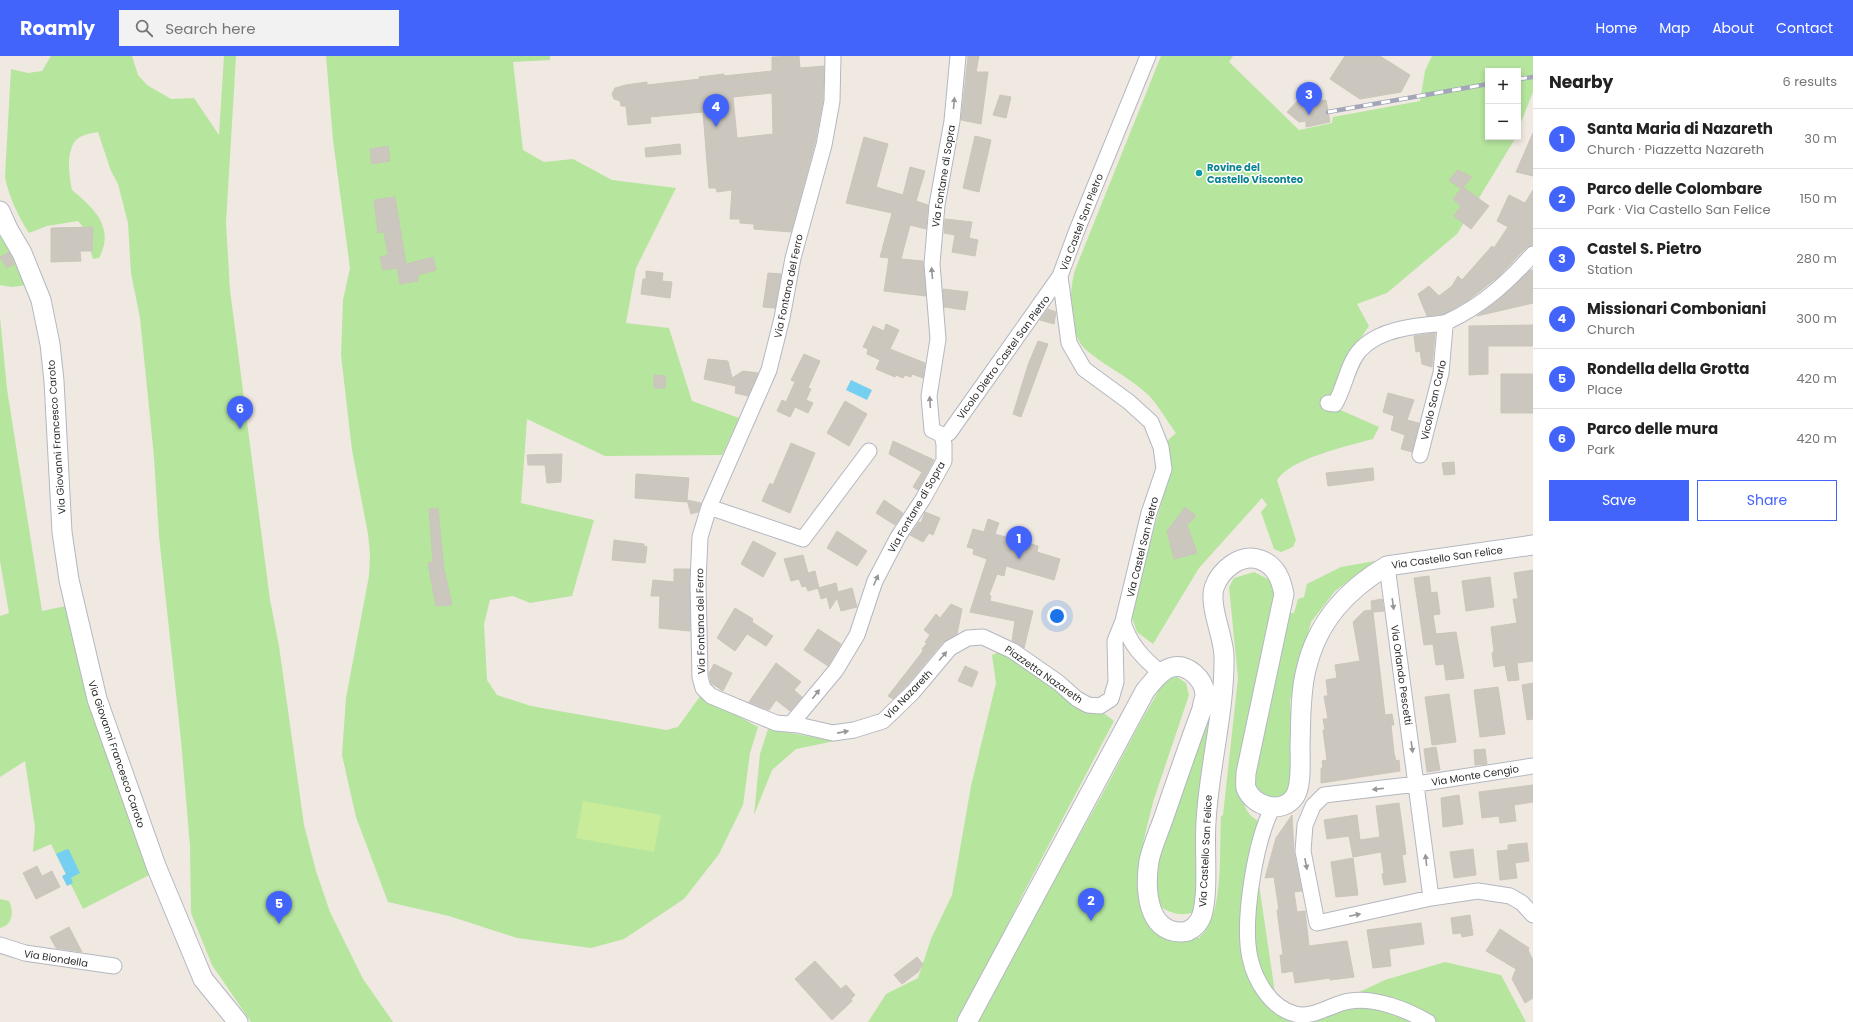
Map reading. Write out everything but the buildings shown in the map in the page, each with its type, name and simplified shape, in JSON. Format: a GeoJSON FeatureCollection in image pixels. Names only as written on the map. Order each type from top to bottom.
{"type":"FeatureCollection","features":[{"type":"Feature","properties":{"kind":"street","name":"Via Fontana del Ferro"},"geometry":{"type":"LineString","coordinates":[[791,724],[776,723],[737,708],[711,696],[703,688],[700,677],[698,582],[700,537],[709,507],[769,370],[782,318],[793,258],[824,145],[832,100],[833,56]]}},
{"type":"Feature","properties":{"kind":"street","name":"Via Fontane di Sopra"},"geometry":{"type":"LineString","coordinates":[[791,724],[836,670],[857,635],[875,581],[898,537],[923,499],[944,461],[944,444],[942,435],[932,430],[930,396],[938,339],[932,264],[937,205],[952,121],[958,56]]}},
{"type":"Feature","properties":{"kind":"street","name":"Via Castel San Pietro"},"geometry":{"type":"LineString","coordinates":[[1123,621],[1149,513],[1164,469],[1161,447],[1151,422],[1129,402],[1084,368],[1069,343],[1060,276],[1077,230],[1148,56]]}},
{"type":"Feature","properties":{"kind":"street","name":"Via Giovanni Francesco Caroto"},"geometry":{"type":"LineString","coordinates":[[0,211],[8,229],[22,253],[41,300],[50,344],[54,382],[62,532],[68,580],[97,699],[156,866],[203,979],[238,1022]]}},
{"type":"Feature","properties":{"kind":"street"},"geometry":{"type":"LineString","coordinates":[[1328,403],[1335,404],[1342,392],[1353,363],[1361,349],[1372,340],[1411,326],[1447,322],[1488,299],[1515,275],[1533,254]]}},
{"type":"Feature","properties":{"kind":"street","name":"Vicolo Dietro Castel San Pietro"},"geometry":{"type":"LineString","coordinates":[[942,435],[948,433],[1060,276]]}},
{"type":"Feature","properties":{"kind":"street","name":"Vicolo San Carlo"},"geometry":{"type":"LineString","coordinates":[[1420,455],[1442,373],[1445,327],[1447,322]]}},
{"type":"Feature","properties":{"kind":"street"},"geometry":{"type":"LineString","coordinates":[[709,507],[803,540],[869,451]]}},
{"type":"Feature","properties":{"kind":"street","name":"Via Castello San Felice"},"geometry":{"type":"LineString","coordinates":[[1161,673],[1172,667],[1182,667],[1191,670],[1201,681],[1205,694],[1202,709],[1149,861],[1148,898],[1153,915],[1161,925],[1173,931],[1183,932],[1195,927],[1201,916],[1205,899],[1206,822],[1223,684],[1224,653],[1215,611],[1214,590],[1220,576],[1234,562],[1259,559],[1271,566],[1280,578],[1284,594],[1246,773],[1246,787],[1250,796],[1264,806],[1273,807],[1289,803],[1296,796],[1300,778],[1301,704],[1306,669],[1321,628],[1342,598],[1367,578],[1387,566],[1533,545]]}},
{"type":"Feature","properties":{"kind":"street","name":"Via Orlando Pescetti"},"geometry":{"type":"LineString","coordinates":[[1387,566],[1431,898]]}},
{"type":"Feature","properties":{"kind":"street"},"geometry":{"type":"LineString","coordinates":[[967,1022],[1145,691],[1161,673],[1126,636],[1123,621]]}},
{"type":"Feature","properties":{"kind":"street","name":"Piazzetta Nazareth"},"geometry":{"type":"LineString","coordinates":[[968,638],[983,637],[994,640],[1038,668],[1077,699],[1088,705],[1100,706],[1111,699],[1116,682],[1115,641],[1123,621]]}},
{"type":"Feature","properties":{"kind":"street","name":"Via Nazareth"},"geometry":{"type":"LineString","coordinates":[[791,724],[833,734],[854,730],[884,721],[913,692],[950,648],[968,638]]}},
{"type":"Feature","properties":{"kind":"street","name":"Via Monte Cengio"},"geometry":{"type":"LineString","coordinates":[[1417,784],[1533,766]]}},
{"type":"Feature","properties":{"kind":"street"},"geometry":{"type":"LineString","coordinates":[[1417,784],[1324,795],[1313,806],[1304,825],[1303,851],[1317,923],[1431,898],[1478,891],[1510,896],[1522,903],[1533,914]]}},
{"type":"Feature","properties":{"kind":"street"},"geometry":{"type":"LineString","coordinates":[[1273,807],[1262,836],[1248,900],[1250,957],[1256,976],[1267,995],[1282,1009],[1297,1015],[1313,1013],[1351,1001],[1375,1002],[1406,1009],[1428,1022]]}},
{"type":"Feature","properties":{"kind":"street","name":"Via Biondella"},"geometry":{"type":"LineString","coordinates":[[0,944],[25,953],[114,966]]}},
{"type":"Feature","properties":{"kind":"green space"},"geometry":{"type":"Polygon","coordinates":[[[51,56],[132,56],[138,75],[147,85],[171,99],[194,98],[219,135],[224,56],[236,56],[226,223],[230,290],[270,600],[279,646],[304,825],[316,871],[330,912],[363,979],[393,1022],[251,1022],[212,965],[191,913],[190,846],[181,740],[159,536],[154,457],[140,318],[131,273],[128,223],[118,184],[111,171],[98,132],[83,136],[75,141],[70,152],[69,165],[72,190],[95,212],[104,228],[105,237],[99,258],[93,259],[83,227],[78,221],[47,226],[29,233],[14,206],[5,177],[11,69],[28,73],[42,71],[51,56]]]}},
{"type":"Feature","properties":{"kind":"green space"},"geometry":{"type":"Polygon","coordinates":[[[326,56],[550,56],[550,60],[513,62],[523,150],[544,162],[573,159],[612,180],[676,188],[636,268],[626,323],[669,328],[692,401],[739,418],[722,455],[605,456],[527,419],[521,503],[594,520],[572,596],[530,603],[513,596],[490,600],[484,624],[487,680],[497,695],[531,706],[666,730],[678,727],[701,695],[758,727],[750,753],[743,805],[719,854],[684,899],[624,939],[591,948],[517,938],[449,916],[388,902],[356,817],[342,755],[346,698],[369,576],[370,554],[368,534],[352,450],[341,355],[343,300],[350,268],[333,140],[326,56]]]}},
{"type":"Feature","properties":{"kind":"green space"},"geometry":{"type":"Polygon","coordinates":[[[1161,56],[1233,56],[1229,62],[1299,130],[1332,123],[1333,117],[1420,101],[1425,71],[1432,56],[1533,56],[1533,92],[1521,122],[1521,68],[1485,68],[1485,140],[1514,140],[1457,234],[1387,293],[1357,304],[1369,326],[1351,352],[1336,408],[1379,427],[1373,439],[1335,449],[1307,459],[1284,472],[1277,480],[1296,540],[1293,547],[1281,552],[1274,549],[1261,512],[1267,505],[1262,498],[1199,568],[1153,644],[1137,632],[1130,612],[1168,480],[1166,442],[1176,433],[1145,392],[1099,360],[1085,349],[1079,341],[1072,322],[1071,311],[1075,270],[1161,56]]]}},
{"type":"Feature","properties":{"kind":"green space"},"geometry":{"type":"Polygon","coordinates":[[[0,231],[29,285],[11,287],[0,285],[0,231]]]}},
{"type":"Feature","properties":{"kind":"green space"},"geometry":{"type":"Polygon","coordinates":[[[0,317],[7,389],[42,611],[66,606],[96,726],[151,874],[83,909],[51,844],[33,852],[35,827],[25,761],[0,777],[0,616],[9,613],[0,561],[0,317]]]}},
{"type":"Feature","properties":{"kind":"green space"},"geometry":{"type":"Polygon","coordinates":[[[1375,561],[1335,591],[1311,622],[1290,701],[1295,779],[1292,791],[1281,799],[1267,798],[1256,792],[1252,770],[1287,613],[1294,613],[1298,599],[1304,597],[1307,584],[1341,567],[1375,561]]]}},
{"type":"Feature","properties":{"kind":"green space"},"geometry":{"type":"Polygon","coordinates":[[[1254,572],[1272,581],[1275,608],[1240,787],[1246,809],[1252,817],[1263,823],[1259,884],[1276,1000],[1304,1018],[1385,980],[1445,962],[1501,975],[1526,1022],[978,1022],[1140,723],[1165,680],[1177,677],[1186,683],[1189,695],[1153,802],[1143,843],[1148,847],[1166,936],[1199,938],[1207,928],[1213,914],[1217,898],[1220,863],[1221,816],[1223,815],[1238,678],[1229,587],[1234,578],[1254,572]]]}},
{"type":"Feature","properties":{"kind":"green space"},"geometry":{"type":"Polygon","coordinates":[[[1010,647],[1036,662],[1114,721],[1024,892],[960,1022],[868,1022],[886,994],[918,978],[931,939],[952,895],[971,786],[996,683],[992,655],[1010,647]]]}},
{"type":"Feature","properties":{"kind":"green space"},"geometry":{"type":"Polygon","coordinates":[[[1210,711],[1196,837],[1199,868],[1194,912],[1179,914],[1170,912],[1157,904],[1153,875],[1210,711]]]}},
{"type":"Feature","properties":{"kind":"green space"},"geometry":{"type":"Polygon","coordinates":[[[768,729],[835,741],[796,749],[772,770],[754,815],[760,754],[768,729]]]}},
{"type":"Feature","properties":{"kind":"green space"},"geometry":{"type":"Polygon","coordinates":[[[583,801],[661,815],[654,852],[576,838],[583,801]]]}},
{"type":"Feature","properties":{"kind":"green space"},"geometry":{"type":"Polygon","coordinates":[[[0,899],[9,901],[12,913],[8,924],[0,928],[0,899]]]}},
{"type":"Feature","properties":{"kind":"water"},"geometry":{"type":"Polygon","coordinates":[[[851,380],[872,390],[867,400],[846,390],[851,380]]]}},
{"type":"Feature","properties":{"kind":"water"},"geometry":{"type":"Polygon","coordinates":[[[67,849],[69,850],[80,873],[71,878],[73,883],[67,886],[62,876],[66,874],[56,854],[67,849]]]}},
{"type":"Feature","properties":{"kind":"railway"},"geometry":{"type":"LineString","coordinates":[[1521,79],[1533,77]]}},
{"type":"Feature","properties":{"kind":"railway"},"geometry":{"type":"LineString","coordinates":[[1328,112],[1485,85]]}},
{"type":"Feature","properties":{"kind":"place","name":"Castel S. Pietro"},"geometry":{"type":"Point","coordinates":[1309,115]}},
{"type":"Feature","properties":{"kind":"place","name":"Missionari Comboniani"},"geometry":{"type":"Point","coordinates":[716,127]}},
{"type":"Feature","properties":{"kind":"place","name":"Rovine del Castello Visconteo"},"geometry":{"type":"Point","coordinates":[1199,173]}},
{"type":"Feature","properties":{"kind":"place","name":"Parco delle mura"},"geometry":{"type":"Point","coordinates":[240,429]}},
{"type":"Feature","properties":{"kind":"place","name":"Santa Maria di Nazareth"},"geometry":{"type":"Point","coordinates":[1019,559]}},
{"type":"Feature","properties":{"kind":"place","name":"Parco delle Colombare"},"geometry":{"type":"Point","coordinates":[1091,921]}},
{"type":"Feature","properties":{"kind":"place","name":"Rondella della Grotta"},"geometry":{"type":"Point","coordinates":[279,924]}}]}
